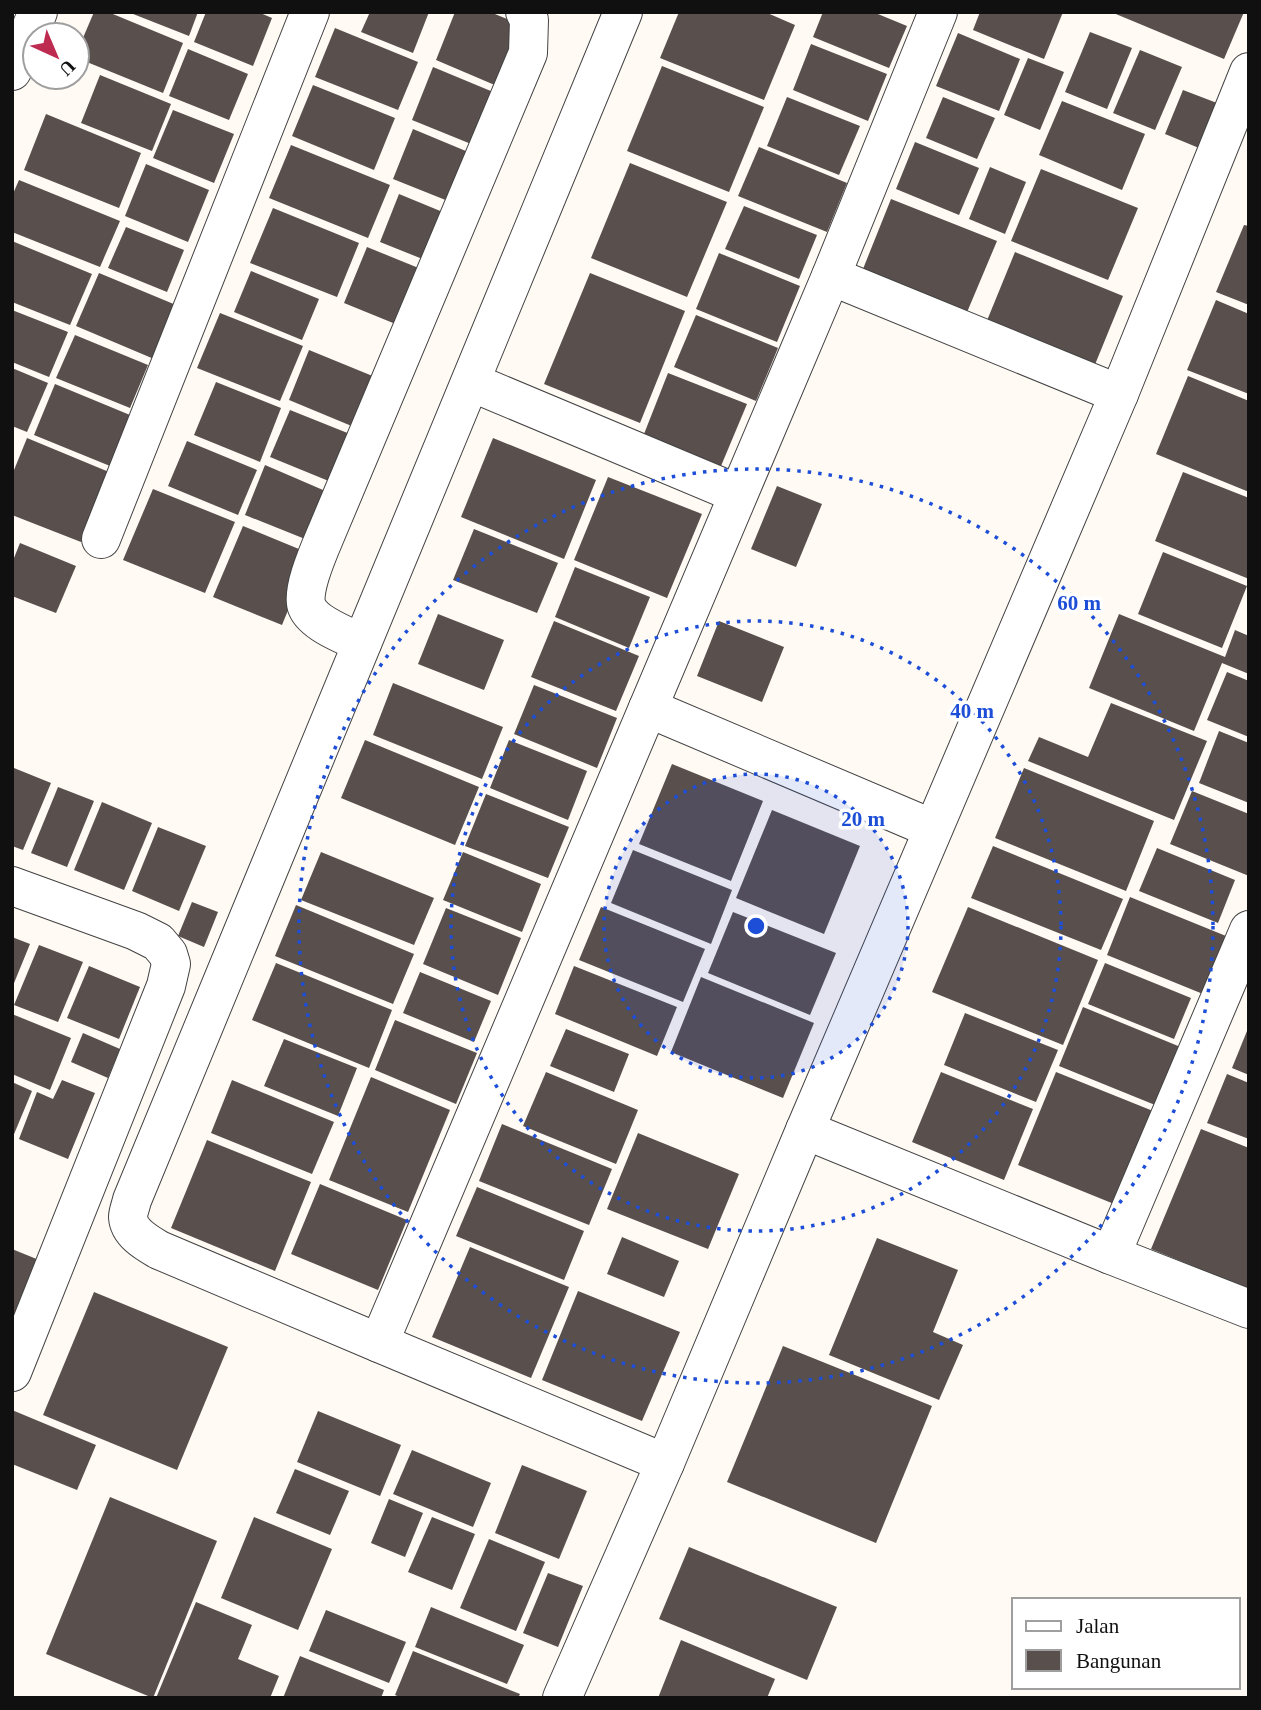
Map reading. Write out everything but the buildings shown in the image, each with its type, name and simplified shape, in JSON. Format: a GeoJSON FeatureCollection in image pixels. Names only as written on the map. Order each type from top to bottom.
{"type":"FeatureCollection","features":[{"type":"Feature","properties":{"kind":"street"},"geometry":{"type":"LineString","coordinates":[[12,71],[38,12]]}},
{"type":"Feature","properties":{"kind":"street"},"geometry":{"type":"LineString","coordinates":[[101,539],[310,12]]}},
{"type":"Feature","properties":{"kind":"street"},"geometry":{"type":"LineString","coordinates":[[362,643],[320,622],[307,607],[306,587],[328,528],[528,53],[529,20],[525,12]]}},
{"type":"Feature","properties":{"kind":"street"},"geometry":{"type":"LineString","coordinates":[[623,12],[132,1200],[128,1217],[130,1227],[141,1239],[159,1250],[665,1463]]}},
{"type":"Feature","properties":{"kind":"street"},"geometry":{"type":"LineString","coordinates":[[379,1343],[831,276],[938,12]]}},
{"type":"Feature","properties":{"kind":"street"},"geometry":{"type":"LineString","coordinates":[[562,1698],[665,1463],[1119,394],[1249,72]]}},
{"type":"Feature","properties":{"kind":"street"},"geometry":{"type":"LineString","coordinates":[[831,276],[1119,394]]}},
{"type":"Feature","properties":{"kind":"street"},"geometry":{"type":"LineString","coordinates":[[471,382],[738,494]]}},
{"type":"Feature","properties":{"kind":"street"},"geometry":{"type":"LineString","coordinates":[[648,708],[933,830]]}},
{"type":"Feature","properties":{"kind":"street"},"geometry":{"type":"LineString","coordinates":[[12,886],[136,931],[158,942],[168,954],[170,964],[166,986],[12,1372]]}},
{"type":"Feature","properties":{"kind":"street"},"geometry":{"type":"LineString","coordinates":[[1111,1255],[1249,930]]}},
{"type":"Feature","properties":{"kind":"street"},"geometry":{"type":"LineString","coordinates":[[805,1130],[1249,1309]]}}]}
